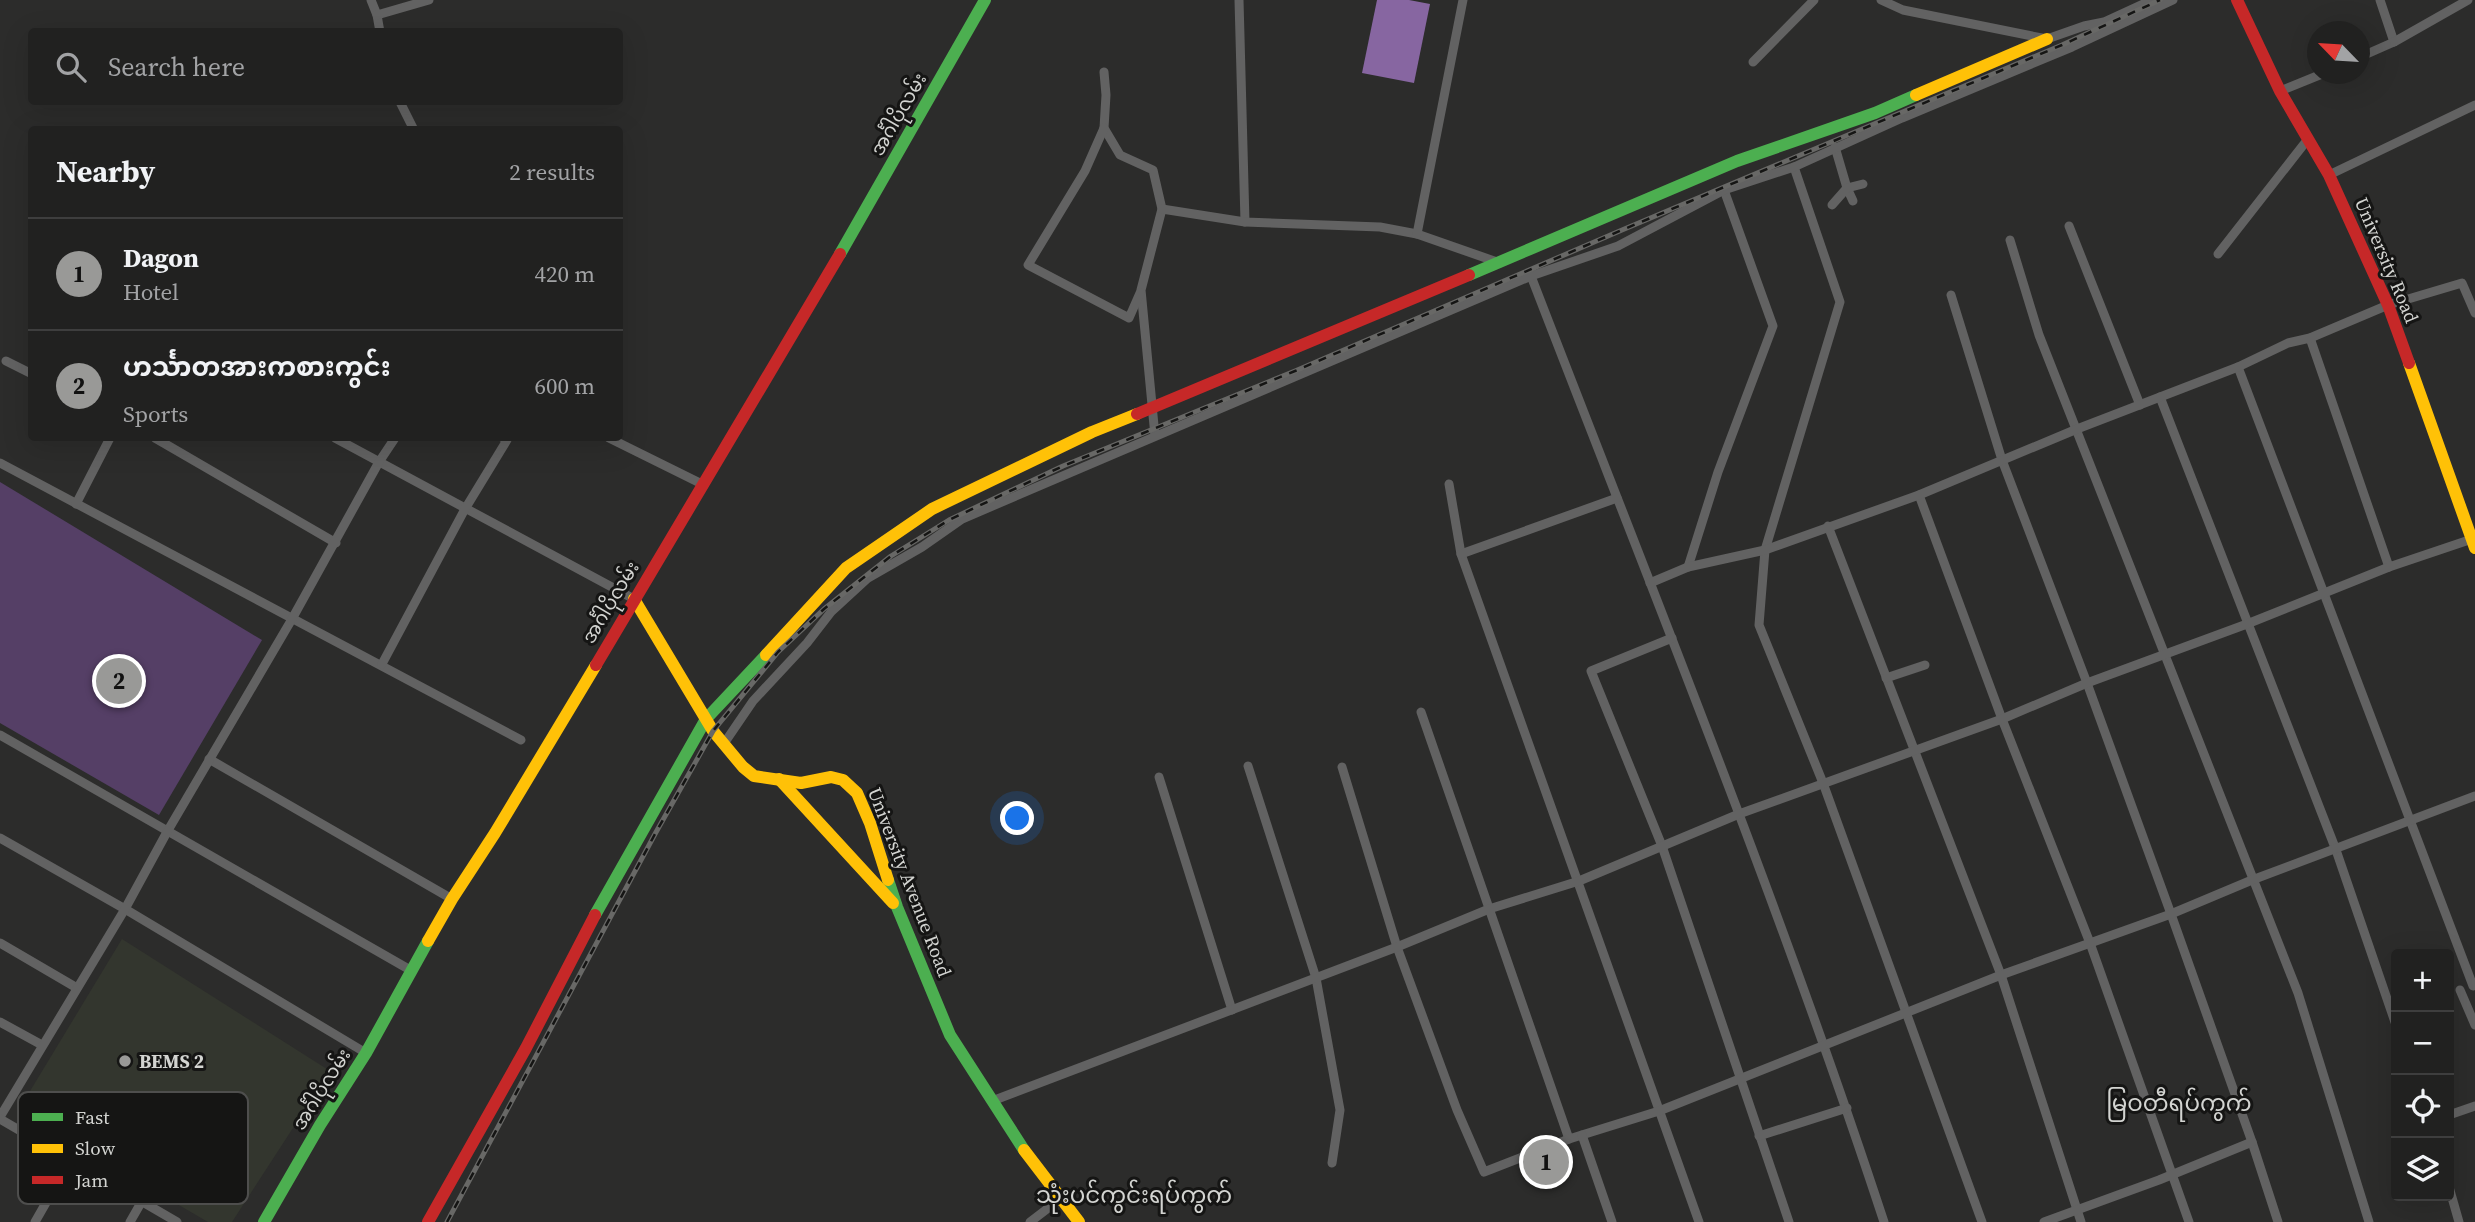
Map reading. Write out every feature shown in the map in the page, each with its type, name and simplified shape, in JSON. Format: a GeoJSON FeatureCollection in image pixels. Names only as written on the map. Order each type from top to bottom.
{"type":"FeatureCollection","features":[{"type":"Feature","properties":{"kind":"street"},"geometry":{"type":"LineString","coordinates":[[371,0],[379,28]]}},
{"type":"Feature","properties":{"kind":"street"},"geometry":{"type":"LineString","coordinates":[[377,15],[429,0]]}},
{"type":"Feature","properties":{"kind":"street","name":"အင်္ဂါပိုလမ်း"},"geometry":{"type":"LineString","coordinates":[[264,1222],[320,1125],[366,1053],[452,899],[495,834],[704,485],[910,134],[985,0]]}},
{"type":"Feature","properties":{"kind":"street"},"geometry":{"type":"LineString","coordinates":[[1239,0],[1245,222]]}},
{"type":"Feature","properties":{"kind":"street"},"geometry":{"type":"LineString","coordinates":[[1417,234],[1463,0]]}},
{"type":"Feature","properties":{"kind":"street"},"geometry":{"type":"LineString","coordinates":[[1753,62],[1814,0]]}},
{"type":"Feature","properties":{"kind":"street"},"geometry":{"type":"LineString","coordinates":[[1881,0],[1903,10],[2047,39]]}},
{"type":"Feature","properties":{"kind":"street"},"geometry":{"type":"LineString","coordinates":[[428,1222],[526,1048],[606,894],[706,719],[846,568],[932,509],[1092,432],[1500,263],[1737,161],[1875,113],[2047,39],[2104,22],[2152,0]]}},
{"type":"Feature","properties":{"kind":"street"},"geometry":{"type":"LineString","coordinates":[[723,745],[753,701],[807,643],[831,612],[868,578],[922,547],[962,519],[1531,276],[1618,246],[1724,190],[1794,167],[2173,0]]}},
{"type":"Feature","properties":{"kind":"street","name":"University Road"},"geometry":{"type":"LineString","coordinates":[[2237,0],[2280,91],[2329,175],[2388,305],[2474,542]]}},
{"type":"Feature","properties":{"kind":"street"},"geometry":{"type":"LineString","coordinates":[[2380,0],[2394,42]]}},
{"type":"Feature","properties":{"kind":"street"},"geometry":{"type":"LineString","coordinates":[[2370,53],[2470,0],[2475,7]]}},
{"type":"Feature","properties":{"kind":"street"},"geometry":{"type":"LineString","coordinates":[[1104,72],[1104,128],[1085,171],[1028,265],[1129,318],[1141,290],[1162,209],[1153,170],[1120,155],[1104,128]]}},
{"type":"Feature","properties":{"kind":"street"},"geometry":{"type":"LineString","coordinates":[[2280,91],[2307,80]]}},
{"type":"Feature","properties":{"kind":"street"},"geometry":{"type":"LineString","coordinates":[[402,105],[412,126]]}},
{"type":"Feature","properties":{"kind":"street"},"geometry":{"type":"LineString","coordinates":[[2329,175],[2475,105]]}},
{"type":"Feature","properties":{"kind":"street"},"geometry":{"type":"LineString","coordinates":[[2218,254],[2308,139]]}},
{"type":"Feature","properties":{"kind":"street"},"geometry":{"type":"LineString","coordinates":[[1835,147],[1853,201]]}},
{"type":"Feature","properties":{"kind":"street"},"geometry":{"type":"LineString","coordinates":[[1794,167],[1840,302],[1765,550],[1759,625],[1822,783],[1982,1222]]}},
{"type":"Feature","properties":{"kind":"street"},"geometry":{"type":"LineString","coordinates":[[1832,205],[1847,188],[1863,184]]}},
{"type":"Feature","properties":{"kind":"street"},"geometry":{"type":"LineString","coordinates":[[1688,567],[1718,471],[1773,326],[1724,190]]}},
{"type":"Feature","properties":{"kind":"street"},"geometry":{"type":"LineString","coordinates":[[1162,209],[1245,222],[1380,227],[1417,234],[1500,263]]}},
{"type":"Feature","properties":{"kind":"street"},"geometry":{"type":"LineString","coordinates":[[2068,226],[2140,405]]}},
{"type":"Feature","properties":{"kind":"street"},"geometry":{"type":"LineString","coordinates":[[2010,240],[2039,335],[2298,993],[2369,1222]]}},
{"type":"Feature","properties":{"kind":"street"},"geometry":{"type":"LineString","coordinates":[[1531,276],[1739,814],[1847,1108],[1884,1222]]}},
{"type":"Feature","properties":{"kind":"street"},"geometry":{"type":"LineString","coordinates":[[1650,583],[1688,567],[1765,550],[1920,495],[2077,429],[2238,367],[2288,343],[2310,338],[2388,305],[2462,283],[2475,313]]}},
{"type":"Feature","properties":{"kind":"street"},"geometry":{"type":"LineString","coordinates":[[1141,290],[1155,436]]}},
{"type":"Feature","properties":{"kind":"street"},"geometry":{"type":"LineString","coordinates":[[1951,295],[2002,460],[2171,914],[2278,1222]]}},
{"type":"Feature","properties":{"kind":"street"},"geometry":{"type":"LineString","coordinates":[[2310,338],[2389,567]]}},
{"type":"Feature","properties":{"kind":"street"},"geometry":{"type":"LineString","coordinates":[[6,361],[28,372]]}},
{"type":"Feature","properties":{"kind":"street"},"geometry":{"type":"LineString","coordinates":[[2238,367],[2474,986],[2454,992]]}},
{"type":"Feature","properties":{"kind":"street"},"geometry":{"type":"LineString","coordinates":[[2160,397],[2336,850],[2392,1012]]}},
{"type":"Feature","properties":{"kind":"street"},"geometry":{"type":"LineString","coordinates":[[76,504],[108,441]]}},
{"type":"Feature","properties":{"kind":"street"},"geometry":{"type":"LineString","coordinates":[[160,441],[336,543]]}},
{"type":"Feature","properties":{"kind":"street"},"geometry":{"type":"LineString","coordinates":[[340,441],[634,599]]}},
{"type":"Feature","properties":{"kind":"street"},"geometry":{"type":"LineString","coordinates":[[18,1128],[0,1118],[125,909],[393,441]]}},
{"type":"Feature","properties":{"kind":"street"},"geometry":{"type":"LineString","coordinates":[[382,664],[466,509],[506,441]]}},
{"type":"Feature","properties":{"kind":"street"},"geometry":{"type":"LineString","coordinates":[[615,441],[704,485]]}},
{"type":"Feature","properties":{"kind":"street"},"geometry":{"type":"LineString","coordinates":[[0,463],[521,740]]}},
{"type":"Feature","properties":{"kind":"street"},"geometry":{"type":"LineString","coordinates":[[1449,484],[1461,554],[1699,1222]]}},
{"type":"Feature","properties":{"kind":"street"},"geometry":{"type":"LineString","coordinates":[[1920,495],[2002,719],[2090,943],[2189,1222]]}},
{"type":"Feature","properties":{"kind":"street"},"geometry":{"type":"LineString","coordinates":[[1461,554],[1617,498]]}},
{"type":"Feature","properties":{"kind":"street"},"geometry":{"type":"LineString","coordinates":[[1828,526],[2001,975],[2081,1222]]}},
{"type":"Feature","properties":{"kind":"street"},"geometry":{"type":"LineString","coordinates":[[992,1101],[1397,947],[1489,909],[1578,881],[1739,814],[2002,719],[2087,683],[2247,624],[2389,567],[2474,542]]}},
{"type":"Feature","properties":{"kind":"street","name":"University Avenue Road"},"geometry":{"type":"LineString","coordinates":[[634,599],[723,745],[754,776],[801,783],[831,777],[843,780],[857,793],[870,823],[897,908],[950,1035],[992,1101],[1079,1222]]}},
{"type":"Feature","properties":{"kind":"street"},"geometry":{"type":"LineString","coordinates":[[1672,638],[1591,671],[1662,846],[1789,1222]]}},
{"type":"Feature","properties":{"kind":"street"},"geometry":{"type":"LineString","coordinates":[[1886,678],[1925,665]]}},
{"type":"Feature","properties":{"kind":"street"},"geometry":{"type":"LineString","coordinates":[[1421,712],[1569,1139]]}},
{"type":"Feature","properties":{"kind":"street"},"geometry":{"type":"LineString","coordinates":[[0,735],[412,971]]}},
{"type":"Feature","properties":{"kind":"street"},"geometry":{"type":"LineString","coordinates":[[209,759],[452,899]]}},
{"type":"Feature","properties":{"kind":"street"},"geometry":{"type":"LineString","coordinates":[[1248,766],[1315,978],[1340,1110],[1332,1163]]}},
{"type":"Feature","properties":{"kind":"street"},"geometry":{"type":"LineString","coordinates":[[1342,767],[1397,947],[1457,1111],[1484,1172],[1569,1139],[1659,1111],[2001,975],[2171,914],[2252,880],[2475,796]]}},
{"type":"Feature","properties":{"kind":"street"},"geometry":{"type":"LineString","coordinates":[[1159,777],[1232,1010]]}},
{"type":"Feature","properties":{"kind":"street"},"geometry":{"type":"LineString","coordinates":[[779,779],[897,908]]}},
{"type":"Feature","properties":{"kind":"street"},"geometry":{"type":"LineString","coordinates":[[0,838],[366,1053]]}},
{"type":"Feature","properties":{"kind":"street"},"geometry":{"type":"LineString","coordinates":[[0,943],[77,988]]}},
{"type":"Feature","properties":{"kind":"street"},"geometry":{"type":"LineString","coordinates":[[2460,990],[2475,1026]]}},
{"type":"Feature","properties":{"kind":"street"},"geometry":{"type":"LineString","coordinates":[[0,1022],[42,1045]]}},
{"type":"Feature","properties":{"kind":"street"},"geometry":{"type":"LineString","coordinates":[[2454,1113],[2475,1106]]}},
{"type":"Feature","properties":{"kind":"street"},"geometry":{"type":"LineString","coordinates":[[1759,1136],[1847,1108]]}},
{"type":"Feature","properties":{"kind":"street"},"geometry":{"type":"LineString","coordinates":[[1582,1135],[1612,1222]]}},
{"type":"Feature","properties":{"kind":"street"},"geometry":{"type":"LineString","coordinates":[[2044,1222],[2252,1142]]}},
{"type":"Feature","properties":{"kind":"street"},"geometry":{"type":"LineString","coordinates":[[1030,1222],[1060,1199]]}},
{"type":"Feature","properties":{"kind":"street"},"geometry":{"type":"LineString","coordinates":[[2453,1201],[2459,1222]]}},
{"type":"Feature","properties":{"kind":"street"},"geometry":{"type":"LineString","coordinates":[[35,1222],[45,1204]]}},
{"type":"Feature","properties":{"kind":"street"},"geometry":{"type":"LineString","coordinates":[[130,1222],[140,1204]]}},
{"type":"Feature","properties":{"kind":"street"},"geometry":{"type":"LineString","coordinates":[[147,1204],[177,1222]]}},
{"type":"Feature","properties":{"kind":"shaded area"},"geometry":{"type":"Polygon","coordinates":[[[1377,0],[1409,0],[1430,4],[1414,83],[1362,73],[1377,0]]]}},
{"type":"Feature","properties":{"kind":"shaded area"},"geometry":{"type":"Polygon","coordinates":[[[0,482],[262,640],[159,815],[0,723],[0,482]]]}},
{"type":"Feature","properties":{"kind":"shaded area"},"geometry":{"type":"Polygon","coordinates":[[[122,939],[330,1071],[248,1197],[248,1092],[29,1092],[122,939]]]}},
{"type":"Feature","properties":{"kind":"shaded area"},"geometry":{"type":"Polygon","coordinates":[[[177,1204],[244,1204],[232,1222],[208,1222],[177,1204]]]}},
{"type":"Feature","properties":{"kind":"railway"},"geometry":{"type":"LineString","coordinates":[[447,1222],[713,731],[778,652],[824,609],[891,556],[949,520],[1063,466],[1295,371],[2062,45],[2160,0]]}},
{"type":"Feature","properties":{"kind":"traffic: fast"},"geometry":{"type":"LineString","coordinates":[[840,254],[985,0]]}},
{"type":"Feature","properties":{"kind":"traffic: fast"},"geometry":{"type":"LineString","coordinates":[[1469,275],[1737,161],[1875,113],[1916,95]]}},
{"type":"Feature","properties":{"kind":"traffic: fast"},"geometry":{"type":"LineString","coordinates":[[595,915],[706,719],[766,655]]}},
{"type":"Feature","properties":{"kind":"traffic: fast"},"geometry":{"type":"LineString","coordinates":[[888,880],[950,1035],[1024,1150]]}},
{"type":"Feature","properties":{"kind":"traffic: fast"},"geometry":{"type":"LineString","coordinates":[[264,1222],[320,1125],[366,1053],[428,941]]}},
{"type":"Feature","properties":{"kind":"traffic: slow"},"geometry":{"type":"LineString","coordinates":[[1916,95],[2047,39]]}},
{"type":"Feature","properties":{"kind":"traffic: slow"},"geometry":{"type":"LineString","coordinates":[[2409,363],[2475,548]]}},
{"type":"Feature","properties":{"kind":"traffic: slow"},"geometry":{"type":"LineString","coordinates":[[766,655],[846,568],[932,509],[1092,432],[1137,414]]}},
{"type":"Feature","properties":{"kind":"traffic: slow"},"geometry":{"type":"LineString","coordinates":[[634,599],[713,731],[743,767],[754,776],[801,783],[831,777],[843,780],[857,793],[870,823],[888,880]]}},
{"type":"Feature","properties":{"kind":"traffic: slow"},"geometry":{"type":"LineString","coordinates":[[428,941],[596,665]]}},
{"type":"Feature","properties":{"kind":"traffic: slow"},"geometry":{"type":"LineString","coordinates":[[779,779],[893,903]]}},
{"type":"Feature","properties":{"kind":"traffic: slow"},"geometry":{"type":"LineString","coordinates":[[1024,1150],[1079,1222]]}},
{"type":"Feature","properties":{"kind":"traffic: jam"},"geometry":{"type":"LineString","coordinates":[[2237,0],[2280,91],[2329,175],[2388,305],[2409,363]]}},
{"type":"Feature","properties":{"kind":"traffic: jam"},"geometry":{"type":"LineString","coordinates":[[596,665],[840,254]]}},
{"type":"Feature","properties":{"kind":"traffic: jam"},"geometry":{"type":"LineString","coordinates":[[1137,414],[1469,275]]}},
{"type":"Feature","properties":{"kind":"traffic: jam"},"geometry":{"type":"LineString","coordinates":[[428,1222],[526,1048],[595,915]]}},
{"type":"Feature","properties":{"kind":"place","name":"ဟင်္သာတအားကစားကွင်း"},"geometry":{"type":"Point","coordinates":[119,681]}},
{"type":"Feature","properties":{"kind":"place","name":"BEMS 2"},"geometry":{"type":"Point","coordinates":[125,1061]}},
{"type":"Feature","properties":{"kind":"place","name":"Dagon"},"geometry":{"type":"Point","coordinates":[1546,1162]}},
{"type":"Feature","properties":{"kind":"district","name":"မြဝတီရပ်ကွက်"},"geometry":{"type":"Point","coordinates":[2179,1103]}},
{"type":"Feature","properties":{"kind":"district","name":"သုံးပင်ကွင်းရပ်ကွက်"},"geometry":{"type":"Point","coordinates":[1134,1195]}}]}
